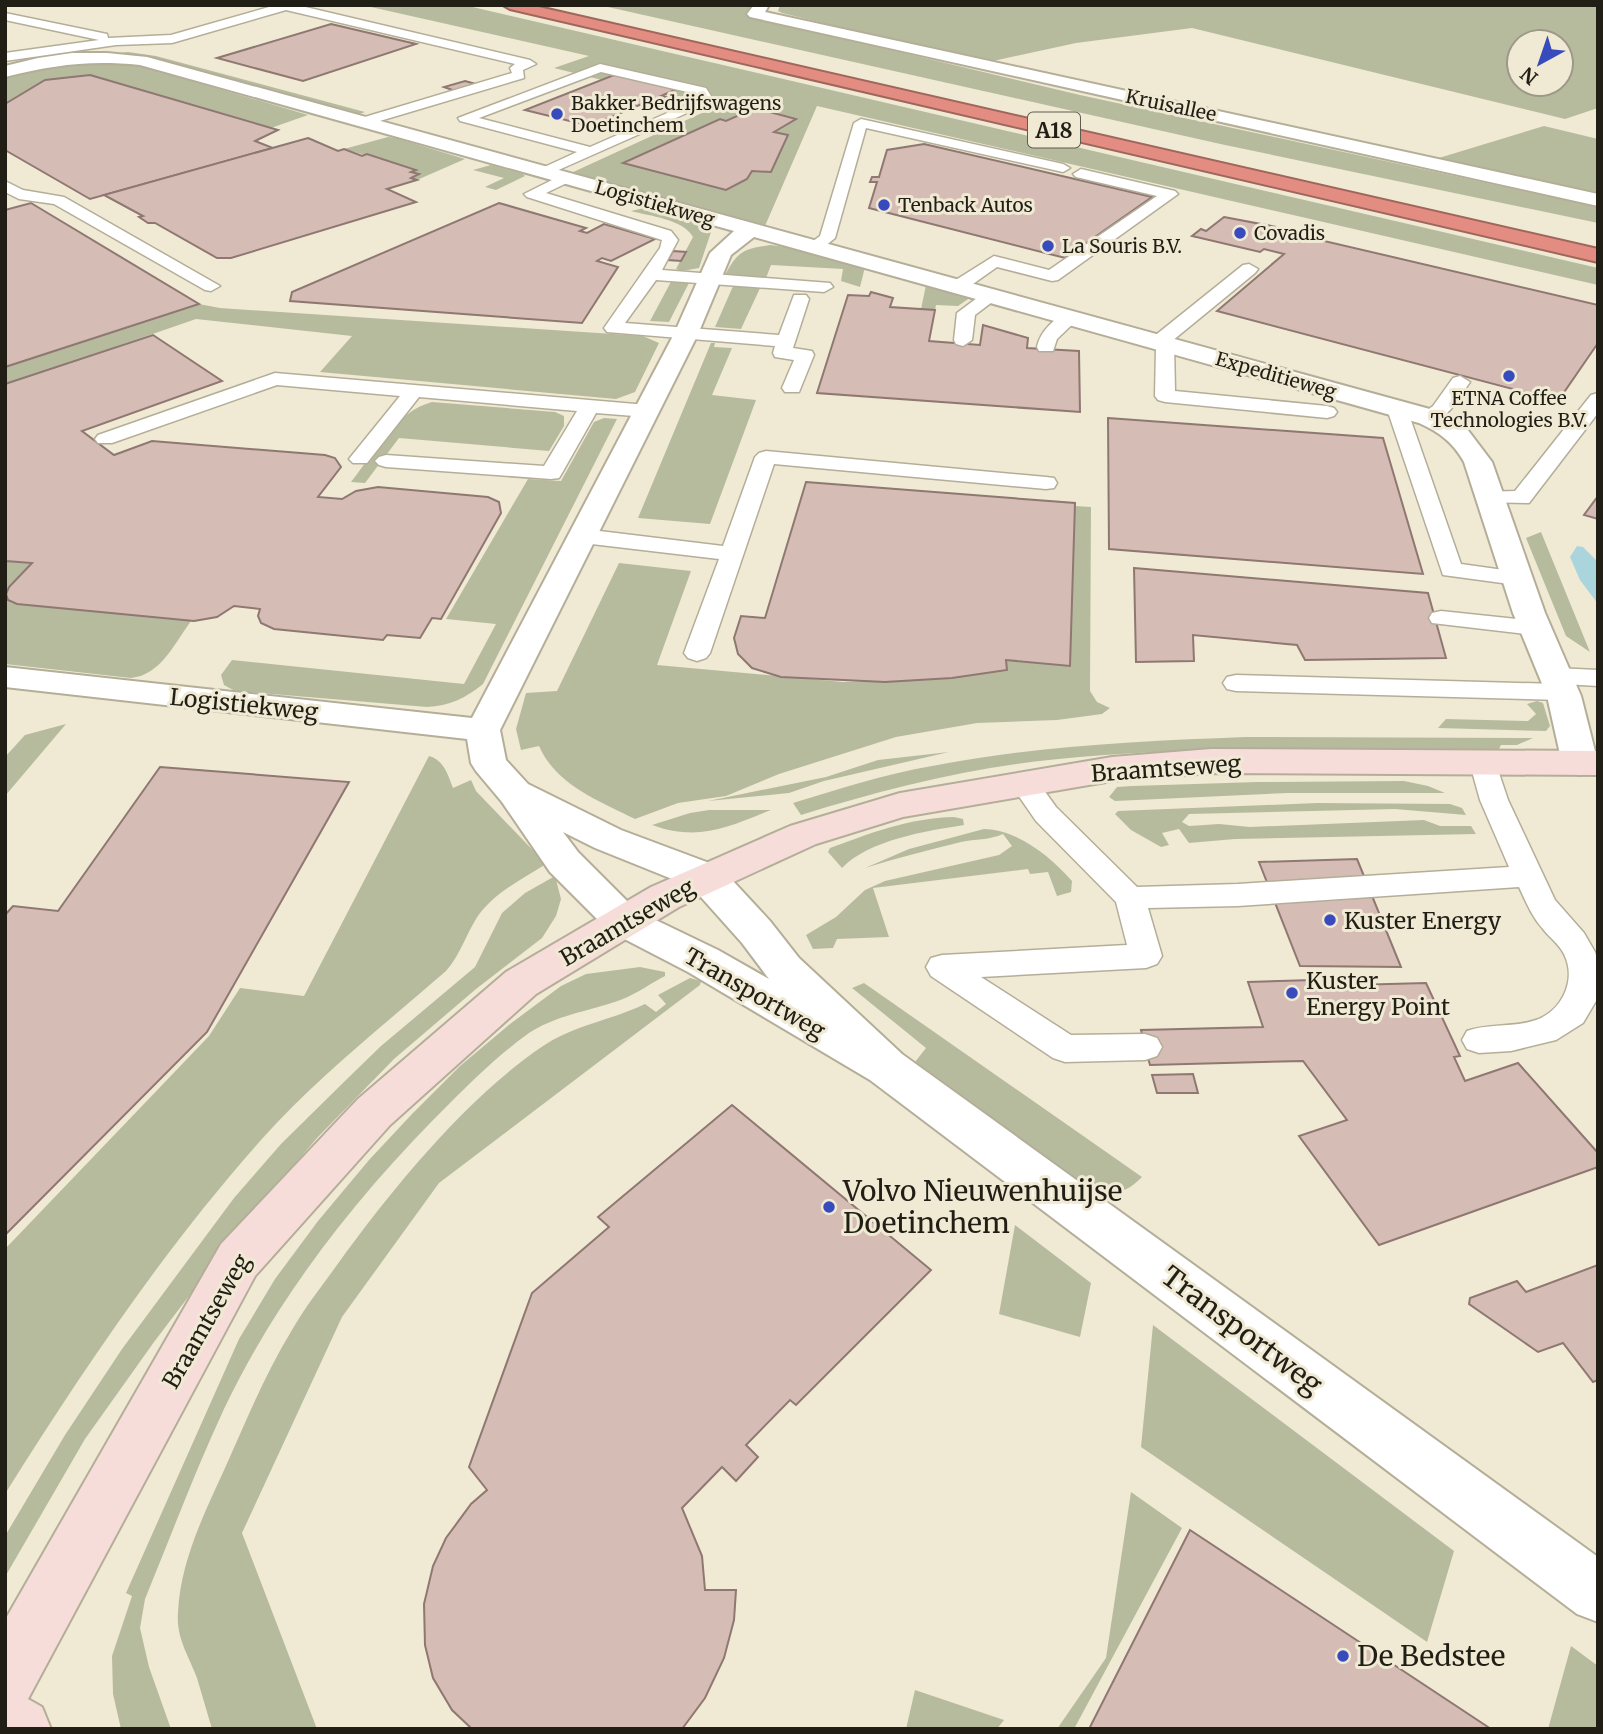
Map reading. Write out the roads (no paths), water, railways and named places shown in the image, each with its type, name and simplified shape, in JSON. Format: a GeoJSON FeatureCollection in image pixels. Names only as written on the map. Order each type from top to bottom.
{"type":"FeatureCollection","features":[{"type":"Feature","properties":{"kind":"highway","name":"A18"},"geometry":{"type":"LineString","coordinates":[[510,5],[1598,256]]}},
{"type":"Feature","properties":{"kind":"highway","name":"A18"},"geometry":{"type":"LineString","coordinates":[[571,5],[1084,120]]}},
{"type":"Feature","properties":{"kind":"highway"},"geometry":{"type":"LineString","coordinates":[[1219,150],[1422,195]]}},
{"type":"Feature","properties":{"kind":"street","name":"Kruisallee"},"geometry":{"type":"LineString","coordinates":[[762,5],[755,14],[1598,200]]}},
{"type":"Feature","properties":{"kind":"street","name":"Logistiekweg"},"geometry":{"type":"LineString","coordinates":[[5,72],[89,58],[141,60],[751,230]]}},
{"type":"Feature","properties":{"kind":"street","name":"Logistiekweg"},"geometry":{"type":"LineString","coordinates":[[5,677],[483,730],[687,334],[722,253],[735,239],[751,230]]}},
{"type":"Feature","properties":{"kind":"street","name":"Expeditieweg"},"geometry":{"type":"LineString","coordinates":[[751,230],[1429,417],[1465,439],[1478,462],[1535,628],[1589,763]]}},
{"type":"Feature","properties":{"kind":"street"},"geometry":{"type":"LineString","coordinates":[[483,730],[489,763],[515,793],[564,862],[623,921]]}},
{"type":"Feature","properties":{"kind":"street","name":"Braamtseweg"},"geometry":{"type":"LineString","coordinates":[[5,1680],[238,1260],[374,1112],[510,992],[623,921],[706,877],[803,835],[900,804],[1023,782],[1112,769],[1211,761],[1589,763]]}},
{"type":"Feature","properties":{"kind":"street"},"geometry":{"type":"LineString","coordinates":[[515,793],[608,839],[706,877]]}},
{"type":"Feature","properties":{"kind":"street","name":"Transportweg"},"geometry":{"type":"LineString","coordinates":[[706,877],[756,932],[784,969],[886,1066]]}},
{"type":"Feature","properties":{"kind":"street","name":"Transportweg"},"geometry":{"type":"LineString","coordinates":[[623,921],[703,961],[886,1066],[1598,1593]]}},
{"type":"Feature","properties":{"kind":"street"},"geometry":{"type":"LineString","coordinates":[[5,1721],[20,1729]]}},
{"type":"Feature","properties":{"kind":"lane"},"geometry":{"type":"LineString","coordinates":[[238,5],[266,12]]}},
{"type":"Feature","properties":{"kind":"lane"},"geometry":{"type":"LineString","coordinates":[[5,57],[116,41],[172,38],[286,6],[530,64],[516,68],[499,68],[426,90],[400,102],[404,109],[363,122]]}},
{"type":"Feature","properties":{"kind":"lane"},"geometry":{"type":"LineString","coordinates":[[5,16],[93,33],[116,41]]}},
{"type":"Feature","properties":{"kind":"lane"},"geometry":{"type":"LineString","coordinates":[[545,172],[592,152],[707,101],[701,91],[600,68],[465,118],[592,152]]}},
{"type":"Feature","properties":{"kind":"lane"},"geometry":{"type":"LineString","coordinates":[[813,247],[827,238],[861,123],[1063,168]]}},
{"type":"Feature","properties":{"kind":"lane"},"geometry":{"type":"LineString","coordinates":[[957,286],[994,261],[1052,276],[1170,194],[1081,174]]}},
{"type":"Feature","properties":{"kind":"lane"},"geometry":{"type":"LineString","coordinates":[[566,178],[532,194],[611,216],[664,234],[670,240],[668,248],[613,328],[786,341]]}},
{"type":"Feature","properties":{"kind":"lane"},"geometry":{"type":"LineString","coordinates":[[5,186],[19,194],[58,200],[211,285]]}},
{"type":"Feature","properties":{"kind":"lane"},"geometry":{"type":"LineString","coordinates":[[611,216],[644,200]]}},
{"type":"Feature","properties":{"kind":"lane"},"geometry":{"type":"LineString","coordinates":[[1248,268],[1162,343],[1165,396],[1326,412]]}},
{"type":"Feature","properties":{"kind":"lane"},"geometry":{"type":"LineString","coordinates":[[651,274],[824,287]]}},
{"type":"Feature","properties":{"kind":"lane"},"geometry":{"type":"LineString","coordinates":[[963,340],[967,313],[991,296]]}},
{"type":"Feature","properties":{"kind":"lane"},"geometry":{"type":"LineString","coordinates":[[792,388],[805,355],[782,353],[800,299]]}},
{"type":"Feature","properties":{"kind":"lane"},"geometry":{"type":"LineString","coordinates":[[1046,347],[1048,337],[1070,318]]}},
{"type":"Feature","properties":{"kind":"lane"},"geometry":{"type":"LineString","coordinates":[[105,439],[275,379],[648,411]]}},
{"type":"Feature","properties":{"kind":"lane"},"geometry":{"type":"LineString","coordinates":[[1429,417],[1440,410],[1460,382]]}},
{"type":"Feature","properties":{"kind":"lane"},"geometry":{"type":"LineString","coordinates":[[360,458],[414,391]]}},
{"type":"Feature","properties":{"kind":"lane"},"geometry":{"type":"LineString","coordinates":[[1490,497],[1521,498],[1598,399]]}},
{"type":"Feature","properties":{"kind":"lane"},"geometry":{"type":"LineString","coordinates":[[386,461],[551,472],[590,406]]}},
{"type":"Feature","properties":{"kind":"lane"},"geometry":{"type":"LineString","coordinates":[[1397,409],[1451,570],[1517,578]]}},
{"type":"Feature","properties":{"kind":"lane"},"geometry":{"type":"LineString","coordinates":[[697,653],[766,457],[1046,483]]}},
{"type":"Feature","properties":{"kind":"lane"},"geometry":{"type":"LineString","coordinates":[[583,536],[732,554]]}},
{"type":"Feature","properties":{"kind":"lane"},"geometry":{"type":"LineString","coordinates":[[1441,618],[1535,628]]}},
{"type":"Feature","properties":{"kind":"lane"},"geometry":{"type":"LineString","coordinates":[[1236,683],[1559,684],[1598,678]]}},
{"type":"Feature","properties":{"kind":"lane"},"geometry":{"type":"LineString","coordinates":[[1479,1040],[1505,1039],[1544,1032],[1563,1023],[1574,1012],[1583,993],[1584,973],[1580,954],[1549,916],[1528,876],[1494,800],[1484,764]]}},
{"type":"Feature","properties":{"kind":"lane"},"geometry":{"type":"LineString","coordinates":[[1023,782],[1046,814],[1130,898],[1146,956],[942,967],[1065,1049],[1144,1047]]}},
{"type":"Feature","properties":{"kind":"lane"},"geometry":{"type":"LineString","coordinates":[[1130,898],[1238,895],[1528,876]]}},
{"type":"Feature","properties":{"kind":"water"},"geometry":{"type":"Polygon","coordinates":[[[1577,546],[1583,547],[1598,562],[1598,604],[1580,580],[1570,557],[1577,546]]]}},
{"type":"Feature","properties":{"kind":"place","name":"Bakker Bedrijfswagens Doetinchem"},"geometry":{"type":"Point","coordinates":[557,114]}},
{"type":"Feature","properties":{"kind":"place","name":"Tenback Autos"},"geometry":{"type":"Point","coordinates":[884,205]}},
{"type":"Feature","properties":{"kind":"place","name":"Covadis"},"geometry":{"type":"Point","coordinates":[1240,233]}},
{"type":"Feature","properties":{"kind":"place","name":"La Souris B.V."},"geometry":{"type":"Point","coordinates":[1048,246]}},
{"type":"Feature","properties":{"kind":"place","name":"ETNA Coffee Technologies B.V."},"geometry":{"type":"Point","coordinates":[1509,376]}},
{"type":"Feature","properties":{"kind":"place","name":"Kuster Energy"},"geometry":{"type":"Point","coordinates":[1330,920]}},
{"type":"Feature","properties":{"kind":"place","name":"Kuster Energy Point"},"geometry":{"type":"Point","coordinates":[1292,993]}},
{"type":"Feature","properties":{"kind":"place","name":"Volvo Nieuwenhuijse Doetinchem"},"geometry":{"type":"Point","coordinates":[829,1207]}},
{"type":"Feature","properties":{"kind":"place","name":"De Bedstee"},"geometry":{"type":"Point","coordinates":[1343,1656]}}]}
